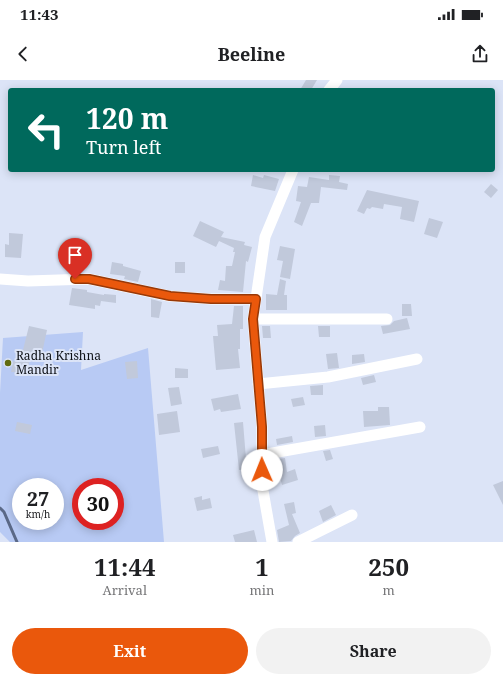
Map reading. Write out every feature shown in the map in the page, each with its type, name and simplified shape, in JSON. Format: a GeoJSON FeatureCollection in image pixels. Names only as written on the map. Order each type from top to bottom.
{"type":"FeatureCollection","features":[{"type":"Feature","properties":{"kind":"street"},"geometry":{"type":"LineString","coordinates":[[331,88],[337,80]]}},
{"type":"Feature","properties":{"kind":"street"},"geometry":{"type":"LineString","coordinates":[[272,542],[262,485],[262,427],[253,319],[265,237],[292,172]]}},
{"type":"Feature","properties":{"kind":"street"},"geometry":{"type":"LineString","coordinates":[[0,278],[28,281],[89,279],[170,296],[211,299],[256,299]]}},
{"type":"Feature","properties":{"kind":"street"},"geometry":{"type":"LineString","coordinates":[[253,319],[387,319]]}},
{"type":"Feature","properties":{"kind":"street"},"geometry":{"type":"LineString","coordinates":[[258,384],[328,377],[417,358]]}},
{"type":"Feature","properties":{"kind":"street"},"geometry":{"type":"LineString","coordinates":[[261,455],[420,427]]}},
{"type":"Feature","properties":{"kind":"street"},"geometry":{"type":"LineString","coordinates":[[298,542],[352,515]]}},
{"type":"Feature","properties":{"kind":"shaded area"},"geometry":{"type":"Polygon","coordinates":[[[83,332],[81,370],[148,348],[164,542],[10,542],[0,532],[0,393],[3,338],[83,332]]]}},
{"type":"Feature","properties":{"kind":"building"},"geometry":{"type":"Polygon","coordinates":[[[306,80],[317,80],[312,88],[301,88],[306,80]]]}},
{"type":"Feature","properties":{"kind":"building"},"geometry":{"type":"Polygon","coordinates":[[[253,175],[263,178],[264,175],[279,179],[275,191],[251,186],[253,175]]]}},
{"type":"Feature","properties":{"kind":"building"},"geometry":{"type":"Polygon","coordinates":[[[329,175],[340,176],[339,182],[348,184],[347,190],[321,187],[319,203],[311,203],[302,226],[294,222],[301,202],[296,201],[298,186],[307,187],[309,177],[329,180],[329,175]]]}},
{"type":"Feature","properties":{"kind":"building"},"geometry":{"type":"Polygon","coordinates":[[[491,184],[498,190],[491,198],[484,192],[491,184]]]}},
{"type":"Feature","properties":{"kind":"building"},"geometry":{"type":"Polygon","coordinates":[[[367,190],[419,201],[414,222],[400,219],[402,207],[384,204],[383,209],[372,207],[370,209],[367,208],[364,214],[357,211],[367,190]]]}},
{"type":"Feature","properties":{"kind":"building"},"geometry":{"type":"Polygon","coordinates":[[[429,218],[443,222],[437,238],[424,234],[429,218]]]}},
{"type":"Feature","properties":{"kind":"building"},"geometry":{"type":"Polygon","coordinates":[[[200,221],[224,232],[221,237],[245,242],[244,245],[252,247],[248,262],[246,261],[243,292],[218,290],[220,280],[225,281],[226,266],[232,266],[235,252],[233,252],[234,248],[219,241],[216,247],[193,236],[200,221]]]}},
{"type":"Feature","properties":{"kind":"building"},"geometry":{"type":"Polygon","coordinates":[[[9,233],[23,234],[21,258],[5,257],[5,244],[9,245],[9,233]]]}},
{"type":"Feature","properties":{"kind":"building"},"geometry":{"type":"Polygon","coordinates":[[[280,246],[295,249],[290,279],[280,277],[283,261],[277,260],[280,246]]]}},
{"type":"Feature","properties":{"kind":"building"},"geometry":{"type":"Polygon","coordinates":[[[112,262],[123,264],[123,266],[141,271],[138,282],[124,279],[125,276],[110,274],[112,262]]]}},
{"type":"Feature","properties":{"kind":"building"},"geometry":{"type":"Polygon","coordinates":[[[175,262],[185,262],[185,273],[175,273],[175,262]]]}},
{"type":"Feature","properties":{"kind":"building"},"geometry":{"type":"Polygon","coordinates":[[[280,279],[286,281],[284,295],[287,295],[287,310],[266,310],[266,294],[277,295],[280,279]]]}},
{"type":"Feature","properties":{"kind":"building"},"geometry":{"type":"Polygon","coordinates":[[[72,288],[87,290],[87,292],[104,295],[116,295],[116,303],[101,301],[100,306],[95,305],[95,309],[69,305],[72,288]]]}},
{"type":"Feature","properties":{"kind":"building"},"geometry":{"type":"Polygon","coordinates":[[[151,299],[162,302],[159,318],[151,317],[151,299]]]}},
{"type":"Feature","properties":{"kind":"building"},"geometry":{"type":"Polygon","coordinates":[[[402,304],[411,304],[412,316],[402,316],[402,304]]]}},
{"type":"Feature","properties":{"kind":"building"},"geometry":{"type":"Polygon","coordinates":[[[234,306],[243,306],[243,329],[240,329],[240,349],[238,349],[240,368],[216,370],[213,336],[218,336],[217,325],[232,324],[234,306]]]}},
{"type":"Feature","properties":{"kind":"building"},"geometry":{"type":"Polygon","coordinates":[[[407,318],[410,329],[383,334],[381,326],[390,325],[394,321],[407,318]]]}},
{"type":"Feature","properties":{"kind":"building"},"geometry":{"type":"Polygon","coordinates":[[[29,326],[47,330],[41,358],[30,355],[28,373],[11,372],[13,361],[20,362],[29,326]]]}},
{"type":"Feature","properties":{"kind":"building"},"geometry":{"type":"Polygon","coordinates":[[[262,326],[270,326],[271,338],[263,338],[262,326]]]}},
{"type":"Feature","properties":{"kind":"building"},"geometry":{"type":"Polygon","coordinates":[[[318,326],[330,326],[330,337],[319,337],[318,326]]]}},
{"type":"Feature","properties":{"kind":"building"},"geometry":{"type":"Polygon","coordinates":[[[337,353],[339,368],[328,369],[326,354],[337,353]]]}},
{"type":"Feature","properties":{"kind":"building"},"geometry":{"type":"Polygon","coordinates":[[[364,354],[365,362],[352,364],[352,355],[364,354]]]}},
{"type":"Feature","properties":{"kind":"building"},"geometry":{"type":"Polygon","coordinates":[[[137,361],[138,378],[127,379],[125,362],[137,361]]]}},
{"type":"Feature","properties":{"kind":"building"},"geometry":{"type":"Polygon","coordinates":[[[175,368],[188,369],[188,378],[175,378],[175,368]]]}},
{"type":"Feature","properties":{"kind":"building"},"geometry":{"type":"Polygon","coordinates":[[[374,375],[376,382],[363,385],[361,378],[374,375]]]}},
{"type":"Feature","properties":{"kind":"building"},"geometry":{"type":"Polygon","coordinates":[[[323,385],[323,395],[311,395],[310,386],[323,385]]]}},
{"type":"Feature","properties":{"kind":"building"},"geometry":{"type":"Polygon","coordinates":[[[179,387],[182,404],[171,406],[168,388],[179,387]]]}},
{"type":"Feature","properties":{"kind":"building"},"geometry":{"type":"Polygon","coordinates":[[[238,394],[241,409],[221,412],[220,409],[214,411],[211,399],[238,394]]]}},
{"type":"Feature","properties":{"kind":"building"},"geometry":{"type":"Polygon","coordinates":[[[303,397],[305,405],[293,407],[291,399],[303,397]]]}},
{"type":"Feature","properties":{"kind":"building"},"geometry":{"type":"Polygon","coordinates":[[[378,407],[389,407],[390,425],[364,427],[363,411],[378,411],[378,407]]]}},
{"type":"Feature","properties":{"kind":"building"},"geometry":{"type":"Polygon","coordinates":[[[177,411],[180,432],[159,435],[157,414],[177,411]]]}},
{"type":"Feature","properties":{"kind":"building"},"geometry":{"type":"Polygon","coordinates":[[[17,422],[32,425],[30,434],[15,431],[17,422]]]}},
{"type":"Feature","properties":{"kind":"building"},"geometry":{"type":"Polygon","coordinates":[[[243,422],[246,459],[248,459],[249,469],[239,470],[234,423],[243,422]]]}},
{"type":"Feature","properties":{"kind":"building"},"geometry":{"type":"Polygon","coordinates":[[[325,425],[326,436],[315,437],[314,426],[325,425]]]}},
{"type":"Feature","properties":{"kind":"building"},"geometry":{"type":"Polygon","coordinates":[[[292,436],[293,442],[277,445],[276,439],[292,436]]]}},
{"type":"Feature","properties":{"kind":"building"},"geometry":{"type":"Polygon","coordinates":[[[218,446],[220,454],[203,458],[201,449],[218,446]]]}},
{"type":"Feature","properties":{"kind":"building"},"geometry":{"type":"Polygon","coordinates":[[[330,450],[333,459],[326,461],[323,451],[330,450]]]}},
{"type":"Feature","properties":{"kind":"building"},"geometry":{"type":"Polygon","coordinates":[[[285,458],[287,472],[295,469],[298,480],[282,485],[279,474],[278,459],[285,458]]]}},
{"type":"Feature","properties":{"kind":"building"},"geometry":{"type":"Polygon","coordinates":[[[503,481],[503,505],[493,485],[503,481]]]}},
{"type":"Feature","properties":{"kind":"building"},"geometry":{"type":"Polygon","coordinates":[[[202,496],[202,500],[210,498],[212,508],[197,511],[194,498],[202,496]]]}},
{"type":"Feature","properties":{"kind":"building"},"geometry":{"type":"Polygon","coordinates":[[[294,502],[296,513],[292,514],[300,533],[291,541],[279,542],[277,530],[289,525],[284,504],[294,502]]]}},
{"type":"Feature","properties":{"kind":"building"},"geometry":{"type":"Polygon","coordinates":[[[331,505],[336,515],[323,522],[319,511],[331,505]]]}},
{"type":"Feature","properties":{"kind":"building"},"geometry":{"type":"Polygon","coordinates":[[[254,530],[257,542],[235,542],[233,535],[254,530]]]}},
{"type":"Feature","properties":{"kind":"waterway"},"geometry":{"type":"LineString","coordinates":[[0,508],[4,512],[17,542]]}},
{"type":"Feature","properties":{"kind":"place","name":"Radha Krishna Mandir"},"geometry":{"type":"Point","coordinates":[8,363]}},
{"type":"Feature","properties":{"kind":"route"},"geometry":{"type":"LineString","coordinates":[[75,279],[89,279],[170,296],[211,299],[256,299],[253,319],[262,427],[262,470]]}}]}
